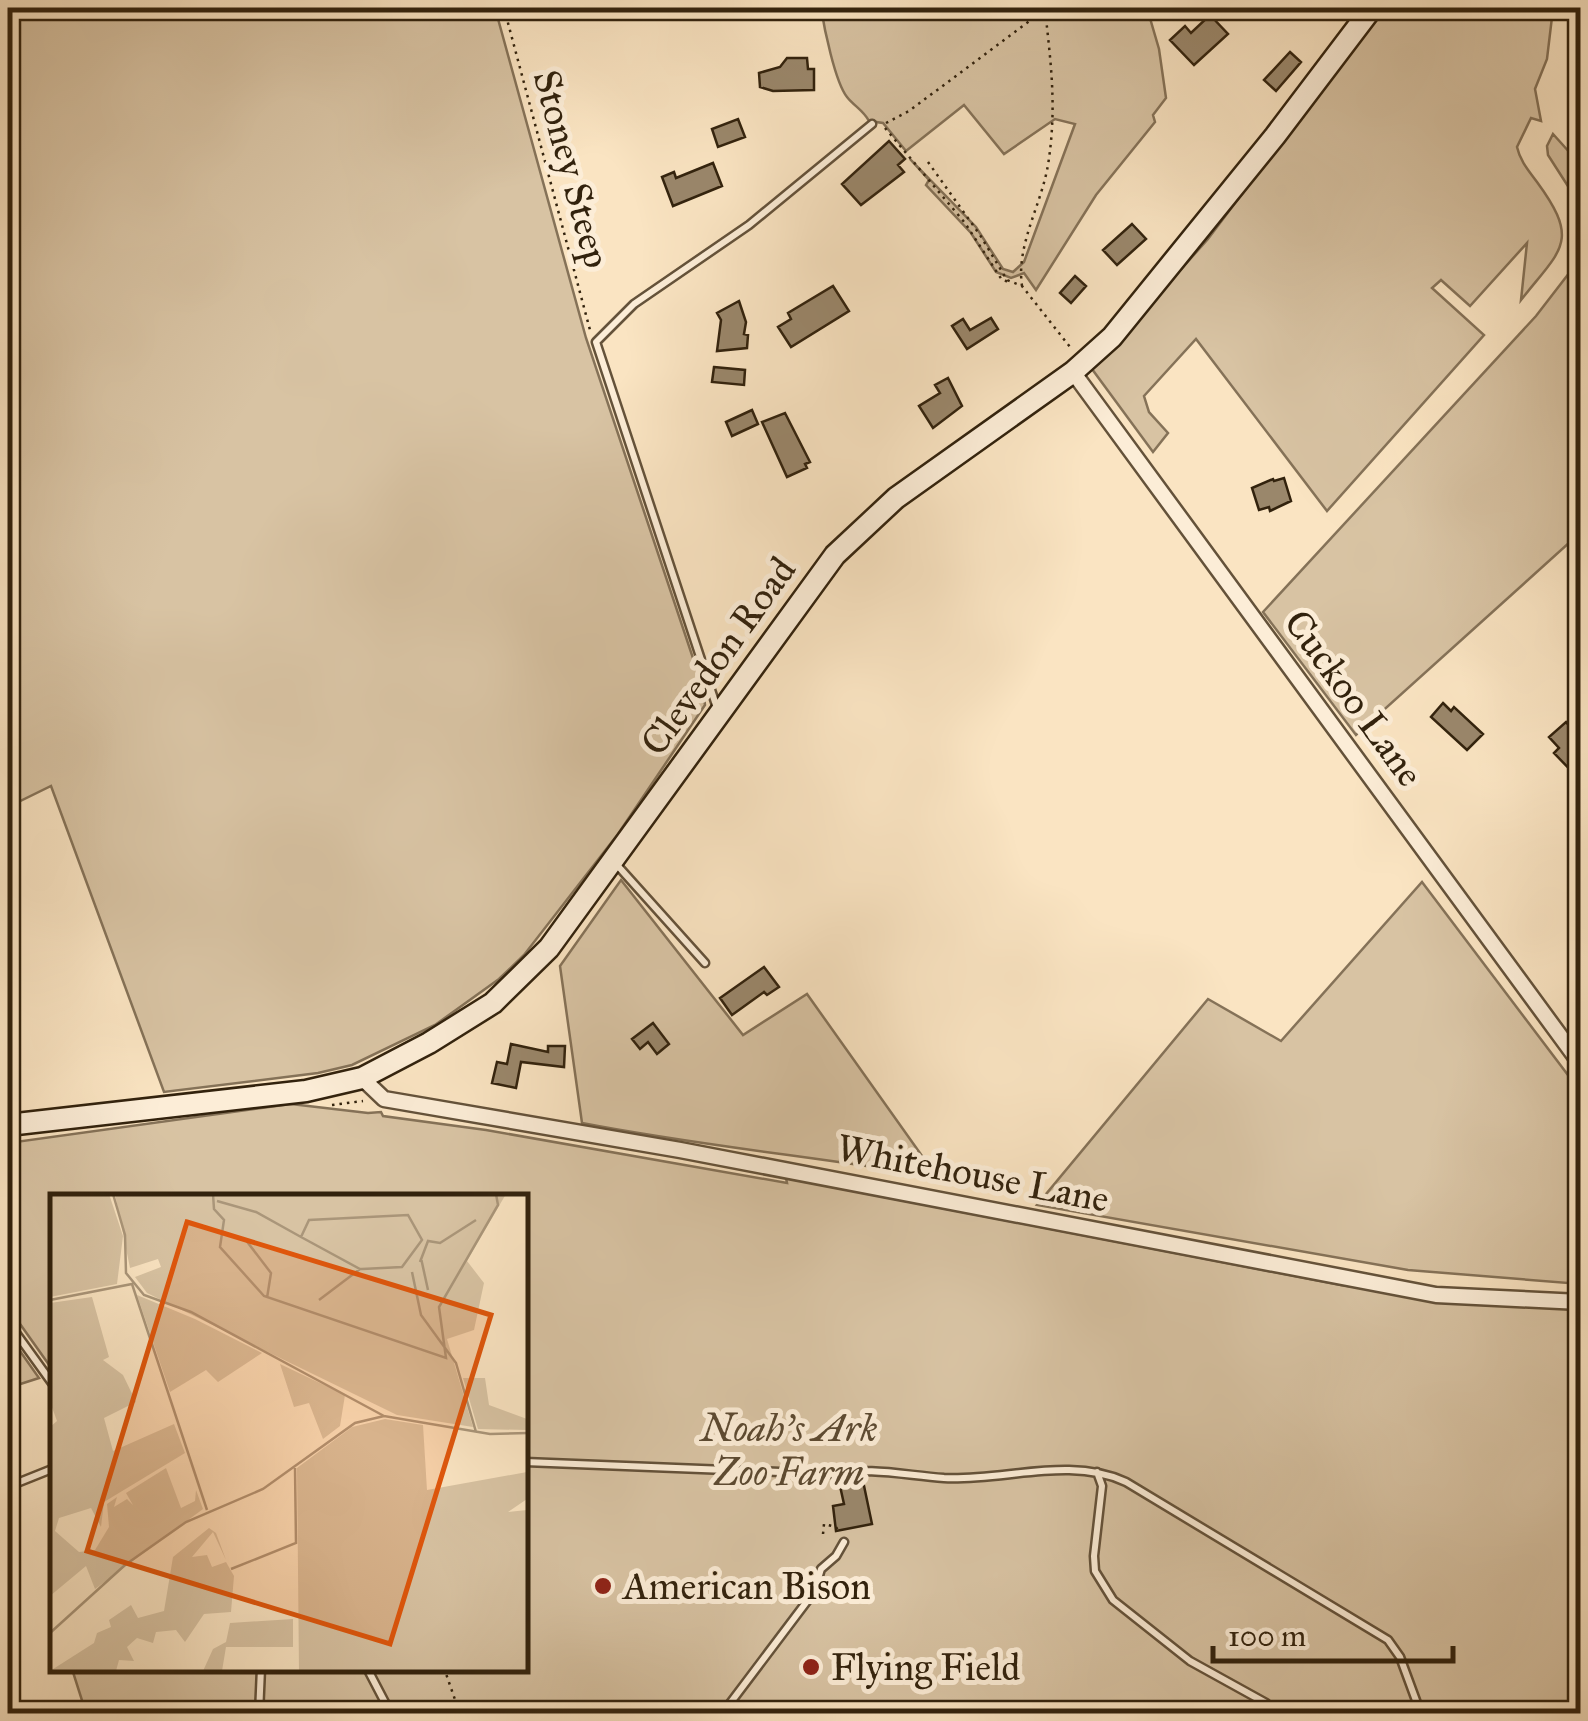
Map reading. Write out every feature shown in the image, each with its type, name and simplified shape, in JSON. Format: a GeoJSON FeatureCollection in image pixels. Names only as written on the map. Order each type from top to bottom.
{"type":"FeatureCollection","features":[{"type":"Feature","properties":{"kind":"main road","name":"Clevedon Road"},"geometry":{"type":"LineString","coordinates":[[8,1125],[306,1090],[362,1078],[493,1003],[549,948],[835,555],[896,498],[1073,372],[1112,338],[1158,285],[1372,8]]}},
{"type":"Feature","properties":{"kind":"street","name":"Cuckoo Lane"},"geometry":{"type":"LineString","coordinates":[[1073,372],[1580,1063]]}},
{"type":"Feature","properties":{"kind":"street","name":"Whitehouse Lane"},"geometry":{"type":"LineString","coordinates":[[362,1078],[384,1099],[680,1150],[1417,1292],[1580,1302]]}},
{"type":"Feature","properties":{"kind":"lane"},"geometry":{"type":"LineString","coordinates":[[719,714],[596,342],[634,304],[749,225],[872,124]]}},
{"type":"Feature","properties":{"kind":"lane"},"geometry":{"type":"LineString","coordinates":[[613,860],[705,962]]}},
{"type":"Feature","properties":{"kind":"lane"},"geometry":{"type":"LineString","coordinates":[[8,1322],[50,1380]]}},
{"type":"Feature","properties":{"kind":"lane"},"geometry":{"type":"LineString","coordinates":[[528,1462],[830,1474],[860,1468],[947,1478],[1096,1471],[1126,1482],[1388,1640],[1400,1656],[1420,1714]]}},
{"type":"Feature","properties":{"kind":"lane"},"geometry":{"type":"LineString","coordinates":[[12,1486],[50,1471]]}},
{"type":"Feature","properties":{"kind":"lane"},"geometry":{"type":"LineString","coordinates":[[1096,1471],[1102,1486],[1094,1556],[1101,1583],[1113,1600],[1190,1661],[1266,1703],[1276,1714]]}},
{"type":"Feature","properties":{"kind":"lane"},"geometry":{"type":"LineString","coordinates":[[722,1714],[814,1592],[821,1569],[844,1542]]}},
{"type":"Feature","properties":{"kind":"lane"},"geometry":{"type":"LineString","coordinates":[[258,1714],[261,1671]]}},
{"type":"Feature","properties":{"kind":"lane"},"geometry":{"type":"LineString","coordinates":[[369,1671],[391,1714]]}},
{"type":"Feature","properties":{"kind":"path","name":"Stoney Steep"},"geometry":{"type":"LineString","coordinates":[[504,8],[588,326],[596,342]]}},
{"type":"Feature","properties":{"kind":"path"},"geometry":{"type":"LineString","coordinates":[[1012,282],[1002,280],[965,222],[910,155],[879,125],[909,111],[1046,8]]}},
{"type":"Feature","properties":{"kind":"path"},"geometry":{"type":"LineString","coordinates":[[1022,286],[1019,266],[1047,168],[1055,99],[1046,8]]}},
{"type":"Feature","properties":{"kind":"path"},"geometry":{"type":"LineString","coordinates":[[928,162],[1007,280],[1022,286],[1060,331]]}},
{"type":"Feature","properties":{"kind":"path"},"geometry":{"type":"LineString","coordinates":[[823,1534],[824,1524],[836,1527],[844,1542]]}},
{"type":"Feature","properties":{"kind":"path"},"geometry":{"type":"LineString","coordinates":[[445,1671],[460,1714]]}},
{"type":"Feature","properties":{"kind":"green space"},"geometry":{"type":"Polygon","coordinates":[[[8,8],[495,8],[586,338],[703,688],[705,705],[618,834],[524,955],[499,979],[435,1025],[352,1065],[318,1073],[164,1092],[51,786],[8,807],[8,8]]]}},
{"type":"Feature","properties":{"kind":"green space"},"geometry":{"type":"Polygon","coordinates":[[[821,8],[1147,8],[1159,49],[1166,98],[1153,115],[1155,122],[1096,195],[1036,290],[1024,273],[1011,278],[996,272],[971,233],[926,185],[929,180],[910,159],[976,227],[1003,269],[1013,272],[1024,262],[1075,124],[1055,119],[1004,154],[964,105],[906,151],[883,123],[869,121],[847,97],[838,79],[821,8]]]}},
{"type":"Feature","properties":{"kind":"green space"},"geometry":{"type":"Polygon","coordinates":[[[1382,8],[1573,8],[1552,17],[1547,59],[1535,89],[1541,121],[1531,118],[1517,147],[1551,202],[1562,232],[1555,256],[1521,300],[1527,243],[1470,306],[1441,280],[1432,288],[1484,335],[1327,511],[1196,339],[1144,396],[1149,412],[1168,433],[1153,452],[1092,369],[1208,239],[1382,8]]]}},
{"type":"Feature","properties":{"kind":"green space"},"geometry":{"type":"Polygon","coordinates":[[[1553,134],[1580,164],[1580,205],[1548,155],[1547,146],[1553,134]]]}},
{"type":"Feature","properties":{"kind":"green space"},"geometry":{"type":"Polygon","coordinates":[[[1580,259],[1580,533],[1356,735],[1263,612],[1536,316],[1580,259]]]}},
{"type":"Feature","properties":{"kind":"green space"},"geometry":{"type":"Polygon","coordinates":[[[621,880],[743,1035],[807,994],[937,1177],[582,1123],[560,966],[621,880]]]}},
{"type":"Feature","properties":{"kind":"green space"},"geometry":{"type":"Polygon","coordinates":[[[1422,882],[1580,1091],[1580,1284],[1408,1270],[1037,1205],[1208,999],[1281,1041],[1422,882]]]}},
{"type":"Feature","properties":{"kind":"green space","name":"Noah's Ark Zoo Farm"},"geometry":{"type":"Polygon","coordinates":[[[291,1104],[381,1112],[383,1116],[486,1130],[787,1183],[786,1178],[1341,1285],[1580,1310],[1580,1713],[86,1713],[73,1671],[528,1671],[528,1194],[50,1194],[50,1366],[8,1307],[8,1143],[291,1104]]]}},
{"type":"Feature","properties":{"kind":"green space"},"geometry":{"type":"Polygon","coordinates":[[[8,1334],[39,1378],[8,1388],[8,1334]]]}},
{"type":"Feature","properties":{"kind":"building"},"geometry":{"type":"Polygon","coordinates":[[[1210,15],[1228,34],[1194,65],[1170,40],[1185,26],[1191,33],[1210,15]]]}},
{"type":"Feature","properties":{"kind":"building"},"geometry":{"type":"Polygon","coordinates":[[[1290,52],[1301,62],[1276,91],[1264,80],[1290,52]]]}},
{"type":"Feature","properties":{"kind":"building"},"geometry":{"type":"Polygon","coordinates":[[[787,58],[807,58],[808,69],[814,69],[814,90],[773,91],[760,87],[759,73],[780,67],[787,58]]]}},
{"type":"Feature","properties":{"kind":"building"},"geometry":{"type":"Polygon","coordinates":[[[738,119],[745,137],[718,147],[712,129],[738,119]]]}},
{"type":"Feature","properties":{"kind":"building"},"geometry":{"type":"Polygon","coordinates":[[[889,141],[905,159],[898,165],[904,172],[861,205],[842,184],[889,141]]]}},
{"type":"Feature","properties":{"kind":"building"},"geometry":{"type":"Polygon","coordinates":[[[713,163],[722,186],[673,206],[662,177],[674,172],[676,178],[713,163]]]}},
{"type":"Feature","properties":{"kind":"building"},"geometry":{"type":"Polygon","coordinates":[[[1132,224],[1146,239],[1117,265],[1103,250],[1132,224]]]}},
{"type":"Feature","properties":{"kind":"building"},"geometry":{"type":"Polygon","coordinates":[[[1075,276],[1086,286],[1071,303],[1060,293],[1075,276]]]}},
{"type":"Feature","properties":{"kind":"building"},"geometry":{"type":"Polygon","coordinates":[[[833,286],[849,311],[791,347],[778,327],[791,319],[788,313],[833,286]]]}},
{"type":"Feature","properties":{"kind":"building"},"geometry":{"type":"Polygon","coordinates":[[[739,301],[746,322],[747,348],[717,351],[721,320],[717,313],[739,301]]]}},
{"type":"Feature","properties":{"kind":"building"},"geometry":{"type":"Polygon","coordinates":[[[991,318],[998,329],[967,349],[952,326],[963,319],[970,330],[991,318]]]}},
{"type":"Feature","properties":{"kind":"building"},"geometry":{"type":"Polygon","coordinates":[[[714,367],[745,370],[744,385],[712,382],[714,367]]]}},
{"type":"Feature","properties":{"kind":"building"},"geometry":{"type":"Polygon","coordinates":[[[948,378],[962,406],[933,428],[919,406],[940,393],[935,385],[948,378]]]}},
{"type":"Feature","properties":{"kind":"building"},"geometry":{"type":"Polygon","coordinates":[[[752,410],[758,424],[732,436],[726,422],[752,410]]]}},
{"type":"Feature","properties":{"kind":"building"},"geometry":{"type":"Polygon","coordinates":[[[785,413],[810,462],[805,464],[807,468],[787,477],[762,422],[785,413]]]}},
{"type":"Feature","properties":{"kind":"building"},"geometry":{"type":"Polygon","coordinates":[[[1284,478],[1291,501],[1270,511],[1269,507],[1259,510],[1252,488],[1284,478]]]}},
{"type":"Feature","properties":{"kind":"building"},"geometry":{"type":"Polygon","coordinates":[[[1443,703],[1451,711],[1454,707],[1483,734],[1467,750],[1431,717],[1443,703]]]}},
{"type":"Feature","properties":{"kind":"building"},"geometry":{"type":"Polygon","coordinates":[[[1580,718],[1580,780],[1554,753],[1559,748],[1549,737],[1566,722],[1570,727],[1580,718]]]}},
{"type":"Feature","properties":{"kind":"building"},"geometry":{"type":"Polygon","coordinates":[[[764,967],[779,987],[767,995],[764,992],[732,1015],[720,998],[764,967]]]}},
{"type":"Feature","properties":{"kind":"building"},"geometry":{"type":"Polygon","coordinates":[[[653,1023],[669,1044],[657,1054],[648,1042],[640,1049],[632,1039],[653,1023]]]}},
{"type":"Feature","properties":{"kind":"building"},"geometry":{"type":"Polygon","coordinates":[[[511,1044],[548,1052],[548,1046],[565,1046],[564,1067],[521,1062],[516,1088],[492,1083],[497,1062],[507,1064],[511,1044]]]}},
{"type":"Feature","properties":{"kind":"building"},"geometry":{"type":"Polygon","coordinates":[[[863,1481],[872,1524],[836,1531],[833,1506],[844,1504],[840,1486],[863,1481]]]}},
{"type":"Feature","properties":{"kind":"place","name":"American Bison"},"geometry":{"type":"Point","coordinates":[603,1586]}},
{"type":"Feature","properties":{"kind":"place","name":"Flying Field"},"geometry":{"type":"Point","coordinates":[811,1667]}}]}
